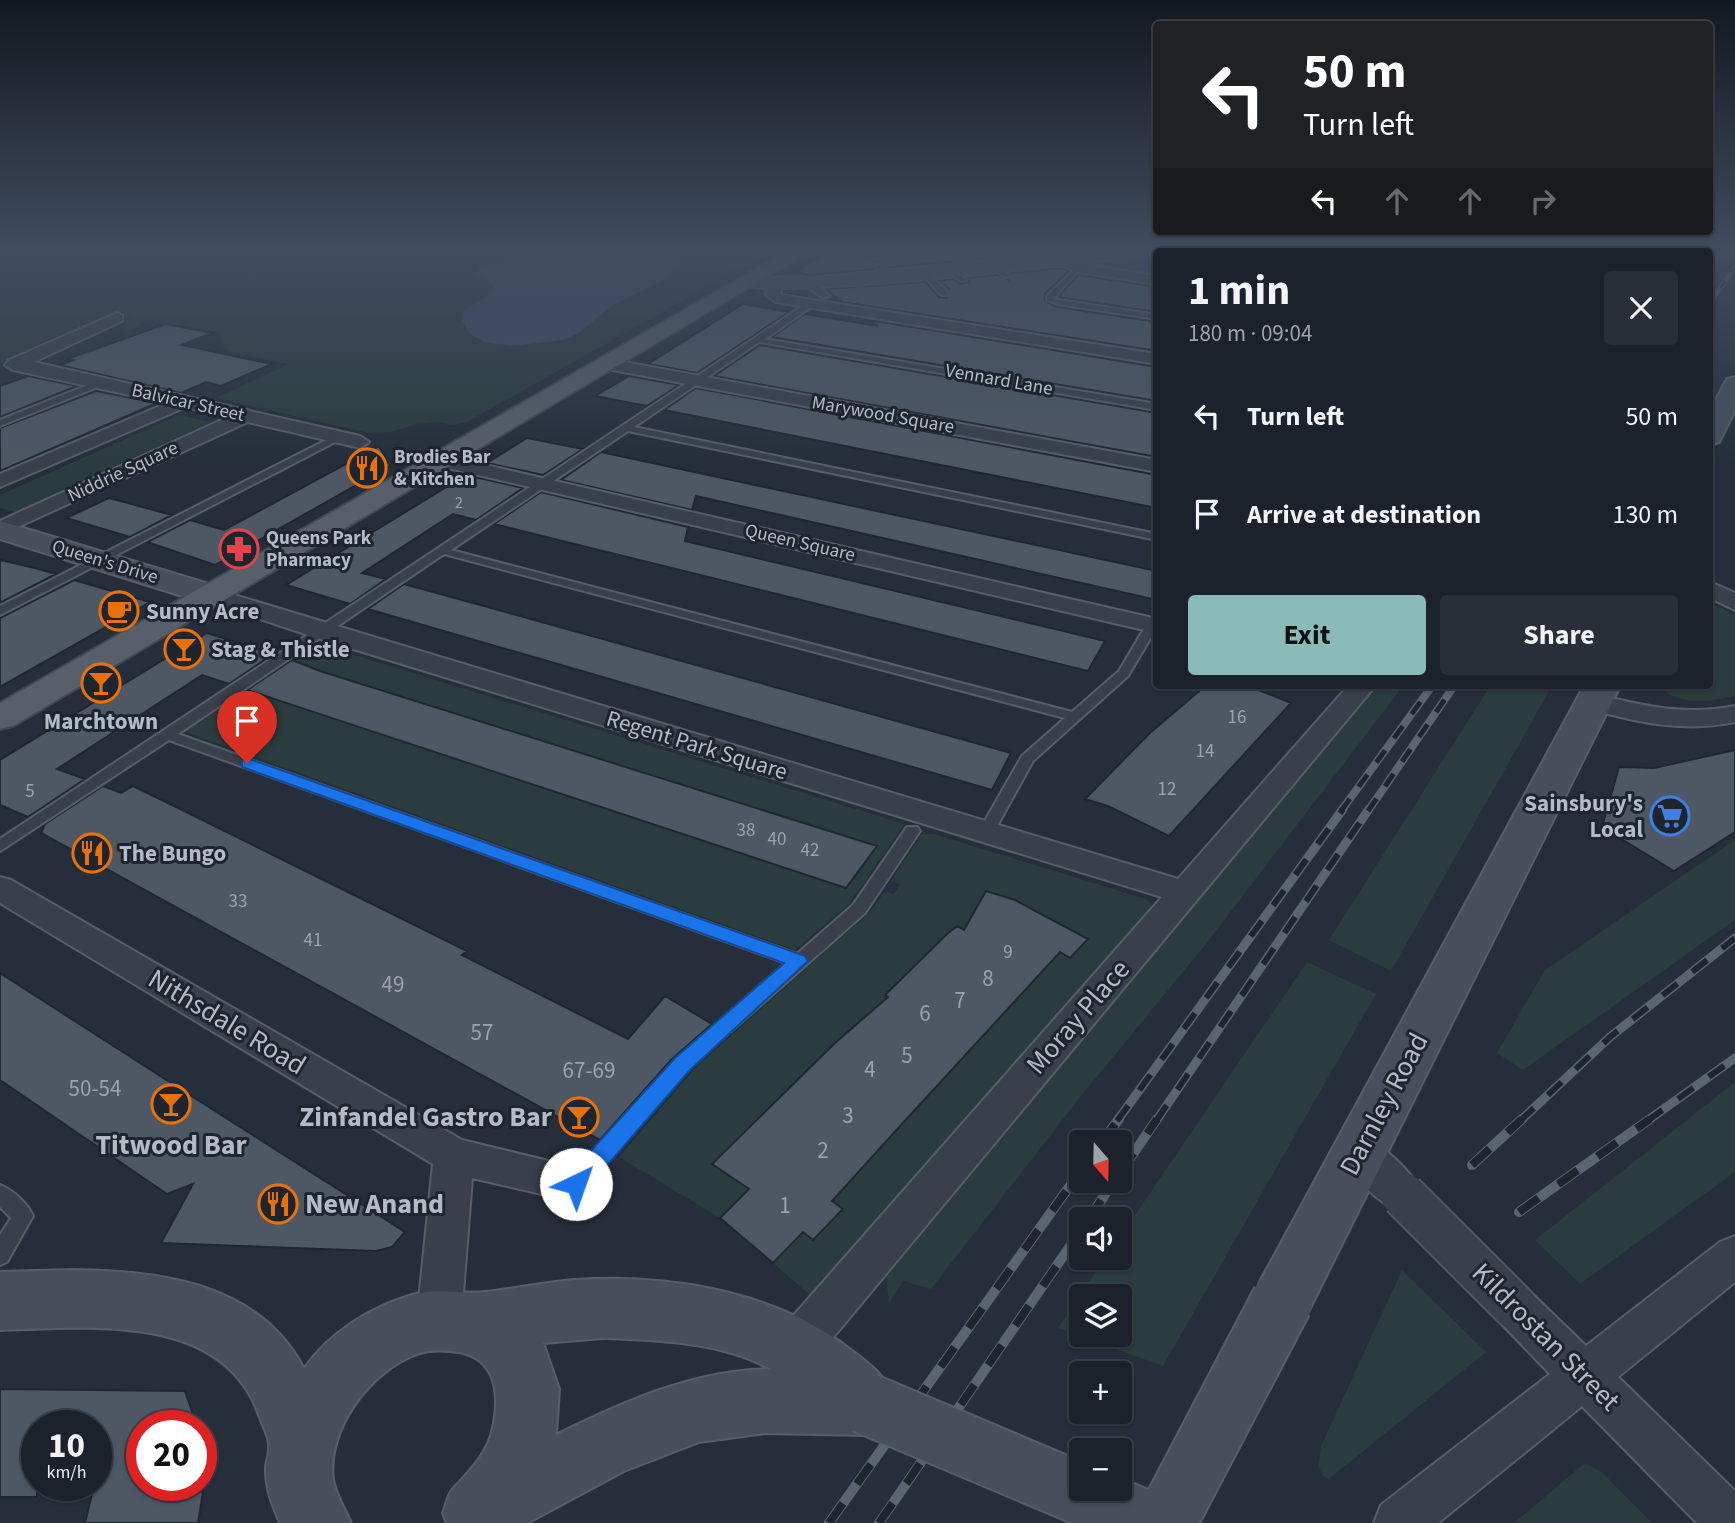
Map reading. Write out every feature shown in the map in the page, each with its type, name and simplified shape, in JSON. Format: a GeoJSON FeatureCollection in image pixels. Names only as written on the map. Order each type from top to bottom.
{"type":"FeatureCollection","features":[{"type":"Feature","properties":{"kind":"main road"},"geometry":{"type":"LineString","coordinates":[[0,718],[608,364],[688,322]]}},
{"type":"Feature","properties":{"kind":"main road"},"geometry":{"type":"LineString","coordinates":[[1713,433],[1728,411],[1735,384]]}},
{"type":"Feature","properties":{"kind":"main road","name":"Queen's Drive"},"geometry":{"type":"LineString","coordinates":[[0,529],[211,595]]}},
{"type":"Feature","properties":{"kind":"main road","name":"Darnley Road"},"geometry":{"type":"LineString","coordinates":[[1157,1522],[1282,1301],[1599,694]]}},
{"type":"Feature","properties":{"kind":"main road"},"geometry":{"type":"LineString","coordinates":[[0,1301],[155,1304],[199,1315],[237,1337],[267,1367],[285,1399],[300,1493]]}},
{"type":"Feature","properties":{"kind":"main road"},"geometry":{"type":"LineString","coordinates":[[300,1493],[315,1408],[337,1375],[366,1348],[402,1328],[558,1311],[619,1310],[707,1319],[756,1331],[795,1348],[832,1374],[865,1403],[1157,1522]]}},
{"type":"Feature","properties":{"kind":"main road"},"geometry":{"type":"LineString","coordinates":[[456,1322],[502,1339],[521,1365],[529,1400],[524,1440],[505,1481],[470,1518]]}},
{"type":"Feature","properties":{"kind":"main road"},"geometry":{"type":"LineString","coordinates":[[470,1518],[618,1439],[698,1412],[731,1404],[865,1403]]}},
{"type":"Feature","properties":{"kind":"street"},"geometry":{"type":"LineString","coordinates":[[8,366],[90,333],[110,322]]}},
{"type":"Feature","properties":{"kind":"street"},"geometry":{"type":"LineString","coordinates":[[920,322],[1153,358]]}},
{"type":"Feature","properties":{"kind":"street","name":"Marywood Square"},"geometry":{"type":"LineString","coordinates":[[608,364],[1153,465]]}},
{"type":"Feature","properties":{"kind":"street","name":"Balvicar Street"},"geometry":{"type":"LineString","coordinates":[[8,366],[100,383],[360,442]]}},
{"type":"Feature","properties":{"kind":"street","name":"Niddrie Square"},"geometry":{"type":"LineString","coordinates":[[0,481],[184,402]]}},
{"type":"Feature","properties":{"kind":"street","name":"Niddrie Square"},"geometry":{"type":"LineString","coordinates":[[0,529],[246,416]]}},
{"type":"Feature","properties":{"kind":"street","name":"Queen Square"},"geometry":{"type":"LineString","coordinates":[[442,461],[1153,625]]}},
{"type":"Feature","properties":{"kind":"street"},"geometry":{"type":"LineString","coordinates":[[1713,591],[1735,603]]}},
{"type":"Feature","properties":{"kind":"street","name":"Regent Park Square"},"geometry":{"type":"LineString","coordinates":[[211,595],[323,632],[1185,893]]}},
{"type":"Feature","properties":{"kind":"street","name":"Moray Place"},"geometry":{"type":"LineString","coordinates":[[795,1348],[1359,689]]}},
{"type":"Feature","properties":{"kind":"street"},"geometry":{"type":"LineString","coordinates":[[1599,694],[1658,719],[1705,721],[1735,714]]}},
{"type":"Feature","properties":{"kind":"street","name":"Nithsdale Road"},"geometry":{"type":"LineString","coordinates":[[0,888],[454,1156],[576,1184]]}},
{"type":"Feature","properties":{"kind":"street","name":"Kildrostan Street"},"geometry":{"type":"LineString","coordinates":[[1359,1152],[1732,1523]]}},
{"type":"Feature","properties":{"kind":"street"},"geometry":{"type":"LineString","coordinates":[[454,1156],[456,1322]]}},
{"type":"Feature","properties":{"kind":"street"},"geometry":{"type":"LineString","coordinates":[[1399,1523],[1735,1256]]}},
{"type":"Feature","properties":{"kind":"lane"},"geometry":{"type":"LineString","coordinates":[[0,846],[785,322]]}},
{"type":"Feature","properties":{"kind":"lane","name":"Vennard Lane"},"geometry":{"type":"LineString","coordinates":[[759,340],[1153,406]]}},
{"type":"Feature","properties":{"kind":"lane"},"geometry":{"type":"LineString","coordinates":[[0,423],[100,383]]}},
{"type":"Feature","properties":{"kind":"lane"},"geometry":{"type":"LineString","coordinates":[[625,429],[1153,536]]}},
{"type":"Feature","properties":{"kind":"lane"},"geometry":{"type":"LineString","coordinates":[[0,611],[338,437]]}},
{"type":"Feature","properties":{"kind":"lane"},"geometry":{"type":"LineString","coordinates":[[444,551],[1075,716]]}},
{"type":"Feature","properties":{"kind":"lane"},"geometry":{"type":"LineString","coordinates":[[986,833],[1027,759],[1124,673],[1153,628]]}},
{"type":"Feature","properties":{"kind":"lane"},"geometry":{"type":"LineString","coordinates":[[169,735],[799,961]]}},
{"type":"Feature","properties":{"kind":"lane"},"geometry":{"type":"LineString","coordinates":[[576,1184],[682,1064],[859,909],[912,831]]}},
{"type":"Feature","properties":{"kind":"lane"},"geometry":{"type":"LineString","coordinates":[[0,1194],[23,1216],[0,1255]]}},
{"type":"Feature","properties":{"kind":"shaded area"},"geometry":{"type":"Polygon","coordinates":[[[0,322],[93,322],[0,364],[0,322]]]}},
{"type":"Feature","properties":{"kind":"shaded area"},"geometry":{"type":"Polygon","coordinates":[[[127,322],[145,322],[129,332],[123,327],[127,322]]]}},
{"type":"Feature","properties":{"kind":"shaded area"},"geometry":{"type":"Polygon","coordinates":[[[160,322],[645,322],[467,422],[452,425],[438,422],[416,424],[391,432],[369,433],[216,398],[289,364],[225,351],[219,332],[160,322]]]}},
{"type":"Feature","properties":{"kind":"shaded area"},"geometry":{"type":"Polygon","coordinates":[[[767,343],[1108,401],[1098,418],[742,356],[767,343]]]}},
{"type":"Feature","properties":{"kind":"shaded area"},"geometry":{"type":"Polygon","coordinates":[[[179,415],[211,422],[16,512],[0,508],[0,495],[179,415]]]}},
{"type":"Feature","properties":{"kind":"shaded area"},"geometry":{"type":"Polygon","coordinates":[[[1713,604],[1735,615],[1735,696],[1694,701],[1684,700],[1662,689],[1713,689],[1713,604]]]}},
{"type":"Feature","properties":{"kind":"shaded area"},"geometry":{"type":"Polygon","coordinates":[[[322,645],[905,824],[848,905],[795,950],[185,732],[247,690],[846,888],[876,846],[290,661],[310,647],[322,645]]]}},
{"type":"Feature","properties":{"kind":"shaded area"},"geometry":{"type":"Polygon","coordinates":[[[1374,689],[1401,689],[1206,944],[1081,1096],[931,1289],[903,1281],[889,1303],[886,1277],[1374,689]]]}},
{"type":"Feature","properties":{"kind":"shaded area"},"geometry":{"type":"Polygon","coordinates":[[[1488,689],[1550,689],[1391,971],[1329,940],[1488,689]]]}},
{"type":"Feature","properties":{"kind":"shaded area"},"geometry":{"type":"Polygon","coordinates":[[[922,834],[934,834],[1146,899],[1154,906],[812,1297],[773,1263],[803,1232],[813,1239],[842,1209],[832,1201],[1060,952],[1070,958],[1088,939],[1015,900],[867,1032],[855,1025],[713,1164],[749,1189],[720,1218],[619,1157],[697,1066],[871,911],[884,892],[894,894],[900,884],[891,881],[922,834]]]}},
{"type":"Feature","properties":{"kind":"shaded area"},"geometry":{"type":"Polygon","coordinates":[[[1735,840],[1735,920],[1523,1070],[1497,1053],[1545,970],[1735,840]]]}},
{"type":"Feature","properties":{"kind":"shaded area"},"geometry":{"type":"Polygon","coordinates":[[[1307,962],[1376,994],[1163,1366],[1110,1347],[1132,1347],[1132,1284],[1088,1284],[1097,1270],[1132,1270],[1132,1219],[1307,962]]]}},
{"type":"Feature","properties":{"kind":"shaded area"},"geometry":{"type":"Polygon","coordinates":[[[1735,1082],[1735,1172],[1580,1284],[1535,1240],[1735,1082]]]}},
{"type":"Feature","properties":{"kind":"shaded area"},"geometry":{"type":"Polygon","coordinates":[[[1402,1270],[1486,1352],[1329,1479],[1323,1476],[1318,1466],[1321,1446],[1402,1270]]]}},
{"type":"Feature","properties":{"kind":"shaded area"},"geometry":{"type":"Polygon","coordinates":[[[1069,1312],[1069,1332],[1058,1328],[1069,1312]]]}},
{"type":"Feature","properties":{"kind":"shaded area"},"geometry":{"type":"Polygon","coordinates":[[[1586,1464],[1602,1472],[1652,1523],[1514,1523],[1581,1466],[1586,1464]]]}},
{"type":"Feature","properties":{"kind":"water"},"geometry":{"type":"Polygon","coordinates":[[[463,322],[592,322],[577,334],[563,340],[513,346],[484,342],[469,333],[463,322]]]}},
{"type":"Feature","properties":{"kind":"building"},"geometry":{"type":"Polygon","coordinates":[[[714,322],[774,322],[697,373],[648,364],[714,322]]]}},
{"type":"Feature","properties":{"kind":"building"},"geometry":{"type":"Polygon","coordinates":[[[793,322],[854,322],[878,326],[872,322],[882,322],[1153,366],[1153,400],[772,337],[793,322]]]}},
{"type":"Feature","properties":{"kind":"building"},"geometry":{"type":"Polygon","coordinates":[[[971,322],[1153,322],[1153,350],[971,322]]]}},
{"type":"Feature","properties":{"kind":"building"},"geometry":{"type":"Polygon","coordinates":[[[166,324],[212,333],[182,345],[272,364],[221,386],[206,382],[181,393],[59,365],[73,360],[67,359],[166,324]]]}},
{"type":"Feature","properties":{"kind":"building"},"geometry":{"type":"Polygon","coordinates":[[[760,345],[1153,412],[1153,456],[714,376],[760,345]]]}},
{"type":"Feature","properties":{"kind":"building"},"geometry":{"type":"Polygon","coordinates":[[[28,376],[77,386],[0,417],[0,386],[28,376]]]}},
{"type":"Feature","properties":{"kind":"building"},"geometry":{"type":"Polygon","coordinates":[[[629,376],[679,385],[647,406],[595,396],[629,376]]]}},
{"type":"Feature","properties":{"kind":"building"},"geometry":{"type":"Polygon","coordinates":[[[696,388],[1153,474],[1153,507],[664,410],[696,388]]]}},
{"type":"Feature","properties":{"kind":"building"},"geometry":{"type":"Polygon","coordinates":[[[96,391],[157,403],[0,471],[0,428],[96,391]]]}},
{"type":"Feature","properties":{"kind":"building"},"geometry":{"type":"Polygon","coordinates":[[[527,438],[583,449],[543,475],[487,463],[527,438]]]}},
{"type":"Feature","properties":{"kind":"building"},"geometry":{"type":"Polygon","coordinates":[[[379,446],[390,466],[215,565],[147,542],[190,520],[224,530],[379,446]]]}},
{"type":"Feature","properties":{"kind":"building"},"geometry":{"type":"Polygon","coordinates":[[[601,452],[1153,570],[1153,599],[696,496],[692,510],[561,480],[601,452]]]}},
{"type":"Feature","properties":{"kind":"building"},"geometry":{"type":"Polygon","coordinates":[[[466,475],[523,488],[476,520],[453,514],[362,573],[386,579],[350,604],[286,585],[466,475]]]}},
{"type":"Feature","properties":{"kind":"building"},"geometry":{"type":"Polygon","coordinates":[[[541,492],[688,527],[685,541],[1105,641],[1088,671],[494,524],[541,492]]]}},
{"type":"Feature","properties":{"kind":"building"},"geometry":{"type":"Polygon","coordinates":[[[109,498],[172,515],[130,537],[66,518],[109,498]]]}},
{"type":"Feature","properties":{"kind":"building"},"geometry":{"type":"Polygon","coordinates":[[[0,560],[35,568],[56,574],[0,603],[0,560]]]}},
{"type":"Feature","properties":{"kind":"building"},"geometry":{"type":"Polygon","coordinates":[[[74,580],[150,602],[0,687],[0,618],[74,580]]]}},
{"type":"Feature","properties":{"kind":"building"},"geometry":{"type":"Polygon","coordinates":[[[404,584],[1011,753],[992,790],[368,609],[404,584]]]}},
{"type":"Feature","properties":{"kind":"building"},"geometry":{"type":"Polygon","coordinates":[[[207,633],[273,654],[229,684],[202,675],[57,769],[85,779],[28,817],[0,805],[0,760],[207,633]]]}},
{"type":"Feature","properties":{"kind":"building"},"geometry":{"type":"Polygon","coordinates":[[[292,660],[877,846],[846,888],[247,690],[292,660]]]}},
{"type":"Feature","properties":{"kind":"building"},"geometry":{"type":"Polygon","coordinates":[[[1201,689],[1256,689],[1291,703],[1169,836],[1108,806],[1085,799],[1150,733],[1201,689]]]}},
{"type":"Feature","properties":{"kind":"building","name":"Sainsbury's Local"},"geometry":{"type":"Polygon","coordinates":[[[1735,750],[1735,832],[1674,871],[1602,827],[1619,767],[1654,768],[1735,750]]]}},
{"type":"Feature","properties":{"kind":"building"},"geometry":{"type":"Polygon","coordinates":[[[103,786],[121,793],[133,786],[467,951],[462,955],[628,1039],[665,996],[712,1024],[671,1060],[600,1140],[41,833],[45,824],[103,786]]]}},
{"type":"Feature","properties":{"kind":"building"},"geometry":{"type":"Polygon","coordinates":[[[986,891],[1015,900],[1088,939],[1070,958],[1060,952],[902,1124],[832,1201],[843,1209],[813,1240],[803,1232],[773,1263],[720,1218],[749,1189],[712,1164],[836,1042],[888,997],[885,995],[946,935],[957,926],[964,930],[986,891]]]}},
{"type":"Feature","properties":{"kind":"building"},"geometry":{"type":"Polygon","coordinates":[[[0,973],[405,1232],[392,1247],[376,1251],[161,1243],[193,1184],[167,1194],[0,1080],[0,973]]]}},
{"type":"Feature","properties":{"kind":"building"},"geometry":{"type":"Polygon","coordinates":[[[0,1389],[185,1391],[192,1410],[126,1410],[126,1501],[202,1501],[198,1523],[85,1523],[90,1501],[112,1501],[112,1410],[21,1410],[21,1497],[0,1497],[0,1389]]]}},
{"type":"Feature","properties":{"kind":"railway"},"geometry":{"type":"LineString","coordinates":[[1341,811],[1430,689]]}},
{"type":"Feature","properties":{"kind":"railway"},"geometry":{"type":"LineString","coordinates":[[1368,811],[1452,689]]}},
{"type":"Feature","properties":{"kind":"railway"},"geometry":{"type":"LineString","coordinates":[[1117,1121],[1343,809]]}},
{"type":"Feature","properties":{"kind":"railway"},"geometry":{"type":"LineString","coordinates":[[1156,1121],[1369,809]]}},
{"type":"Feature","properties":{"kind":"railway"},"geometry":{"type":"LineString","coordinates":[[1520,1121],[1610,1037],[1735,938]]}},
{"type":"Feature","properties":{"kind":"railway"},"geometry":{"type":"LineString","coordinates":[[1647,1121],[1735,1058]]}},
{"type":"Feature","properties":{"kind":"railway"},"geometry":{"type":"LineString","coordinates":[[1111,1130],[1119,1119]]}},
{"type":"Feature","properties":{"kind":"railway"},"geometry":{"type":"LineString","coordinates":[[1132,1155],[1157,1119]]}},
{"type":"Feature","properties":{"kind":"railway"},"geometry":{"type":"LineString","coordinates":[[1472,1165],[1522,1119]]}},
{"type":"Feature","properties":{"kind":"railway"},"geometry":{"type":"LineString","coordinates":[[1519,1212],[1650,1119]]}},
{"type":"Feature","properties":{"kind":"railway"},"geometry":{"type":"LineString","coordinates":[[829,1523],[1069,1187]]}},
{"type":"Feature","properties":{"kind":"railway"},"geometry":{"type":"LineString","coordinates":[[1097,1207],[1105,1194]]}},
{"type":"Feature","properties":{"kind":"railway"},"geometry":{"type":"LineString","coordinates":[[879,1523],[1069,1248]]}},
{"type":"Feature","properties":{"kind":"place","name":"Brodies Bar & Kitchen"},"geometry":{"type":"Point","coordinates":[367,468]}},
{"type":"Feature","properties":{"kind":"place","name":"Queens Park Pharmacy"},"geometry":{"type":"Point","coordinates":[239,549]}},
{"type":"Feature","properties":{"kind":"place","name":"Sunny Acre"},"geometry":{"type":"Point","coordinates":[119,611]}},
{"type":"Feature","properties":{"kind":"place","name":"Stag & Thistle"},"geometry":{"type":"Point","coordinates":[184,649]}},
{"type":"Feature","properties":{"kind":"place","name":"Marchtown"},"geometry":{"type":"Point","coordinates":[101,683]}},
{"type":"Feature","properties":{"kind":"place","name":"Sainsbury's Local"},"geometry":{"type":"Point","coordinates":[1670,816]}},
{"type":"Feature","properties":{"kind":"place","name":"The Bungo"},"geometry":{"type":"Point","coordinates":[92,853]}},
{"type":"Feature","properties":{"kind":"place","name":"Titwood Bar"},"geometry":{"type":"Point","coordinates":[171,1104]}},
{"type":"Feature","properties":{"kind":"place","name":"Zinfandel Gastro Bar"},"geometry":{"type":"Point","coordinates":[579,1117]}},
{"type":"Feature","properties":{"kind":"place","name":"New Anand"},"geometry":{"type":"Point","coordinates":[278,1204]}},
{"type":"Feature","properties":{"kind":"route"},"geometry":{"type":"LineString","coordinates":[[247,763],[799,961],[682,1064],[576,1184]]}}]}
